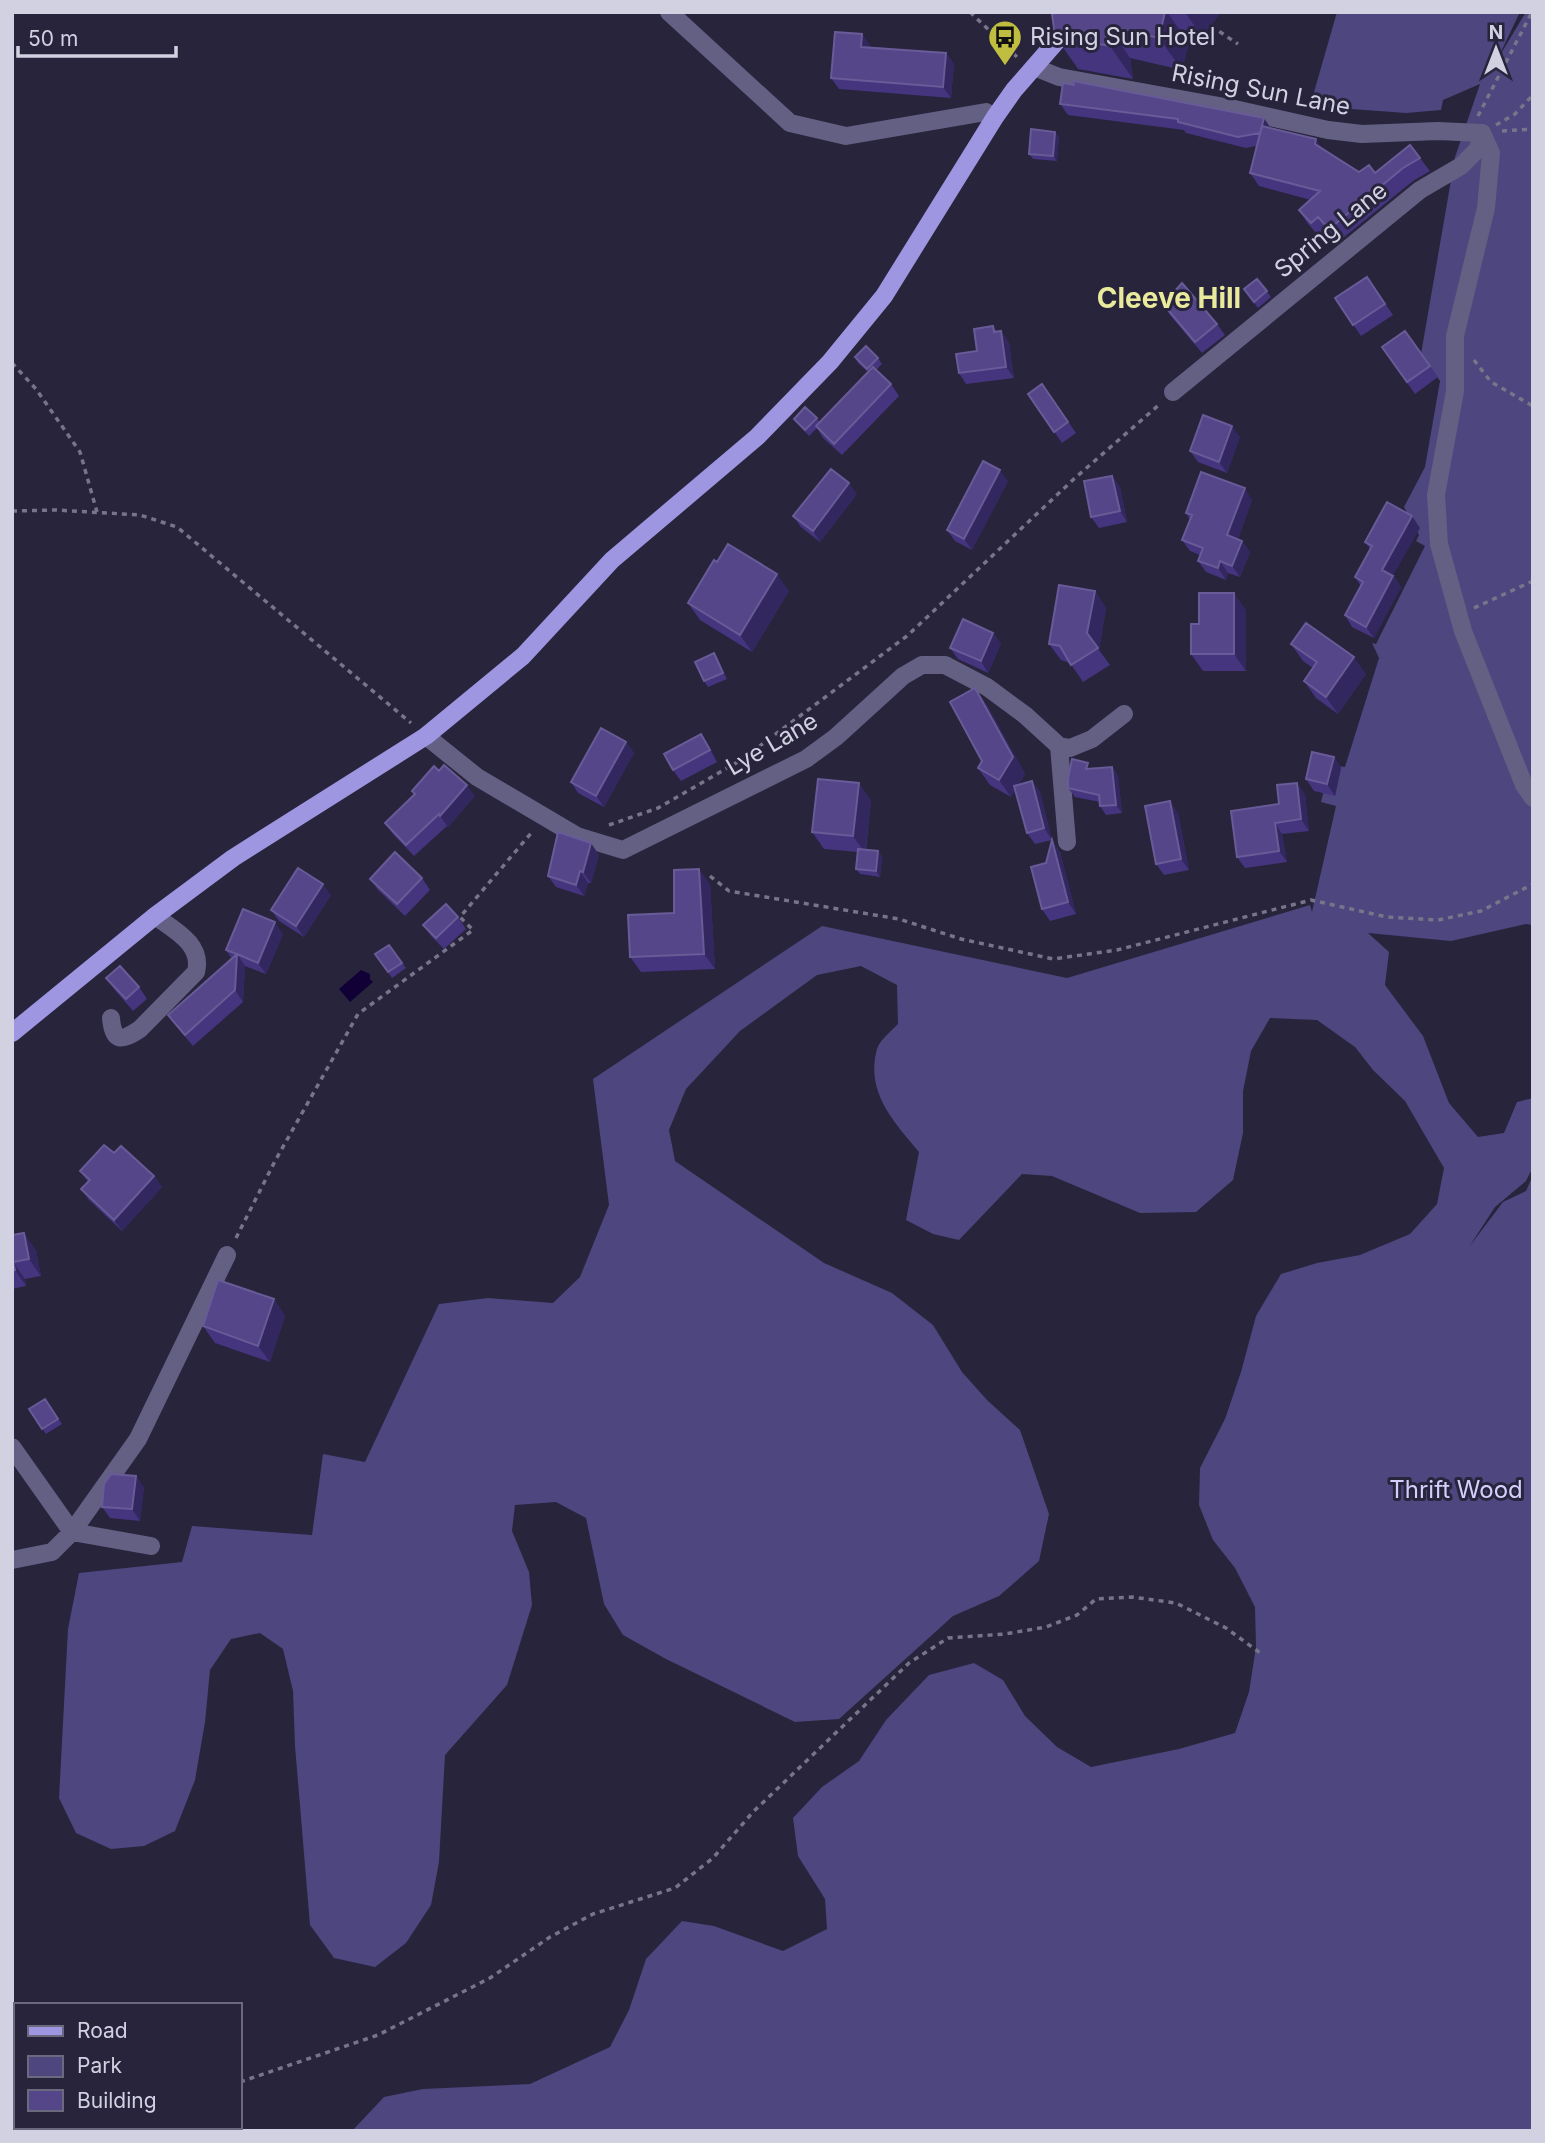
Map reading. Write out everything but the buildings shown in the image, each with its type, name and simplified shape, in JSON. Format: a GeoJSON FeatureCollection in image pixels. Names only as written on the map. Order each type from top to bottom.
{"type":"FeatureCollection","features":[{"type":"Feature","properties":{"kind":"main road"},"geometry":{"type":"LineString","coordinates":[[12,1033],[156,916],[233,858],[426,736],[523,656],[612,560],[767,428],[830,362],[884,296],[995,117],[1034,67],[1083,12]]}},
{"type":"Feature","properties":{"kind":"street"},"geometry":{"type":"LineString","coordinates":[[669,12],[790,123],[846,136],[986,112],[995,117]]}},
{"type":"Feature","properties":{"kind":"street","name":"Rising Sun Lane"},"geometry":{"type":"LineString","coordinates":[[1034,67],[1059,78],[1230,108],[1328,130],[1362,134],[1476,133]]}},
{"type":"Feature","properties":{"kind":"street"},"geometry":{"type":"LineString","coordinates":[[1476,133],[1491,153],[1486,208],[1455,336],[1455,391],[1436,495],[1439,544],[1458,615],[1524,785],[1533,798]]}},
{"type":"Feature","properties":{"kind":"street","name":"Spring Lane"},"geometry":{"type":"LineString","coordinates":[[1174,392],[1420,190],[1461,166],[1478,149],[1476,133]]}},
{"type":"Feature","properties":{"kind":"street","name":"Lye Lane"},"geometry":{"type":"LineString","coordinates":[[426,736],[477,777],[544,817],[577,836],[623,850],[806,759],[836,737],[912,669],[922,665],[945,665],[987,687],[1025,715],[1059,746]]}},
{"type":"Feature","properties":{"kind":"street"},"geometry":{"type":"LineString","coordinates":[[1067,842],[1059,746],[1070,748],[1092,739],[1125,714]]}},
{"type":"Feature","properties":{"kind":"street"},"geometry":{"type":"LineString","coordinates":[[111,1018],[112,1031],[116,1036],[122,1038],[131,1035],[196,972],[197,956],[193,947],[156,916]]}},
{"type":"Feature","properties":{"kind":"street"},"geometry":{"type":"LineString","coordinates":[[12,1560],[52,1552],[72,1532],[138,1439],[227,1255]]}},
{"type":"Feature","properties":{"kind":"street"},"geometry":{"type":"LineString","coordinates":[[12,1447],[72,1532],[151,1546]]}},
{"type":"Feature","properties":{"kind":"path"},"geometry":{"type":"LineString","coordinates":[[970,12],[1013,54],[1034,67]]}},
{"type":"Feature","properties":{"kind":"path"},"geometry":{"type":"LineString","coordinates":[[1476,133],[1532,12]]}},
{"type":"Feature","properties":{"kind":"path"},"geometry":{"type":"LineString","coordinates":[[1211,26],[1238,44]]}},
{"type":"Feature","properties":{"kind":"path"},"geometry":{"type":"LineString","coordinates":[[1476,133],[1515,114],[1533,95]]}},
{"type":"Feature","properties":{"kind":"path"},"geometry":{"type":"LineString","coordinates":[[1476,133],[1533,129]]}},
{"type":"Feature","properties":{"kind":"path"},"geometry":{"type":"LineString","coordinates":[[1455,336],[1491,382],[1533,406]]}},
{"type":"Feature","properties":{"kind":"path"},"geometry":{"type":"LineString","coordinates":[[12,363],[36,389],[80,452],[97,512]]}},
{"type":"Feature","properties":{"kind":"path"},"geometry":{"type":"LineString","coordinates":[[577,836],[658,808],[741,760],[885,653],[907,636],[1075,478],[1174,392]]}},
{"type":"Feature","properties":{"kind":"path"},"geometry":{"type":"LineString","coordinates":[[12,511],[56,510],[140,516],[177,527],[400,712]]}},
{"type":"Feature","properties":{"kind":"path"},"geometry":{"type":"LineString","coordinates":[[1458,615],[1533,581]]}},
{"type":"Feature","properties":{"kind":"path"},"geometry":{"type":"LineString","coordinates":[[227,1255],[275,1161],[358,1014],[473,930],[460,917],[544,817]]}},
{"type":"Feature","properties":{"kind":"path"},"geometry":{"type":"LineString","coordinates":[[710,876],[729,891],[899,919],[961,939],[1053,959],[1117,950],[1311,900],[1387,917],[1438,920],[1481,911],[1533,884]]}},
{"type":"Feature","properties":{"kind":"path"},"geometry":{"type":"LineString","coordinates":[[242,2081],[378,2035],[490,1978],[550,1937],[593,1914],[675,1888],[713,1858],[753,1812],[909,1662],[948,1638],[1005,1634],[1046,1627],[1077,1615],[1096,1599],[1132,1597],[1176,1603],[1226,1628],[1263,1655]]}},
{"type":"Feature","properties":{"kind":"green space","name":"Thrift Wood"},"geometry":{"type":"Polygon","coordinates":[[[1337,12],[1520,12],[1497,60],[1526,12],[1533,12],[1533,925],[1526,924],[1451,941],[1368,933],[1389,952],[1385,985],[1423,1036],[1449,1103],[1478,1137],[1504,1133],[1517,1102],[1533,1098],[1533,1167],[1526,1181],[1495,1207],[1469,1247],[1503,1202],[1526,1191],[1533,1175],[1533,2131],[352,2131],[384,2097],[423,2089],[530,2084],[610,2047],[629,2010],[646,1959],[682,1921],[714,1926],[783,1951],[827,1929],[825,1899],[798,1856],[793,1818],[822,1787],[859,1761],[886,1720],[929,1675],[974,1663],[1003,1680],[1025,1716],[1057,1747],[1091,1767],[1179,1749],[1235,1733],[1249,1692],[1256,1647],[1255,1607],[1235,1568],[1213,1540],[1199,1505],[1200,1468],[1225,1419],[1256,1316],[1281,1274],[1317,1263],[1360,1255],[1410,1234],[1437,1204],[1444,1168],[1405,1101],[1373,1070],[1355,1047],[1317,1020],[1270,1018],[1251,1051],[1243,1091],[1243,1133],[1233,1180],[1196,1212],[1140,1213],[1052,1176],[1022,1174],[959,1240],[933,1234],[906,1220],[919,1152],[884,1105],[875,1079],[874,1065],[878,1046],[898,1024],[897,985],[861,966],[817,975],[740,1031],[686,1089],[669,1130],[675,1161],[824,1263],[892,1293],[933,1325],[962,1372],[987,1400],[1020,1430],[1049,1514],[1039,1561],[999,1596],[953,1616],[839,1719],[795,1722],[623,1635],[604,1604],[586,1518],[556,1502],[515,1505],[512,1531],[529,1572],[532,1605],[507,1685],[445,1755],[439,1862],[431,1905],[406,1943],[375,1967],[334,1958],[310,1925],[293,1691],[283,1649],[260,1633],[231,1639],[210,1670],[195,1780],[175,1831],[144,1846],[111,1849],[76,1833],[59,1798],[68,1629],[79,1573],[182,1562],[192,1526],[312,1535],[323,1454],[365,1462],[439,1304],[488,1298],[553,1303],[580,1277],[609,1205],[593,1079],[822,926],[1067,978],[1310,905],[1312,912],[1336,806],[1321,802],[1330,765],[1345,767],[1379,658],[1372,643],[1376,644],[1425,546],[1416,541],[1419,535],[1404,507],[1425,467],[1440,381],[1421,354],[1455,157],[1480,84],[1443,100],[1441,110],[1406,113],[1310,106],[1337,12]]]}},
{"type":"Feature","properties":{"kind":"shaded area"},"geometry":{"type":"Polygon","coordinates":[[[361,970],[370,974],[373,982],[350,1002],[339,989],[361,970]]]}},
{"type":"Feature","properties":{"kind":"place","name":"Rising Sun Hotel"},"geometry":{"type":"Point","coordinates":[1005,67]}},
{"type":"Feature","properties":{"kind":"district","name":"Cleeve Hill"},"geometry":{"type":"Point","coordinates":[1169,298]}}]}
